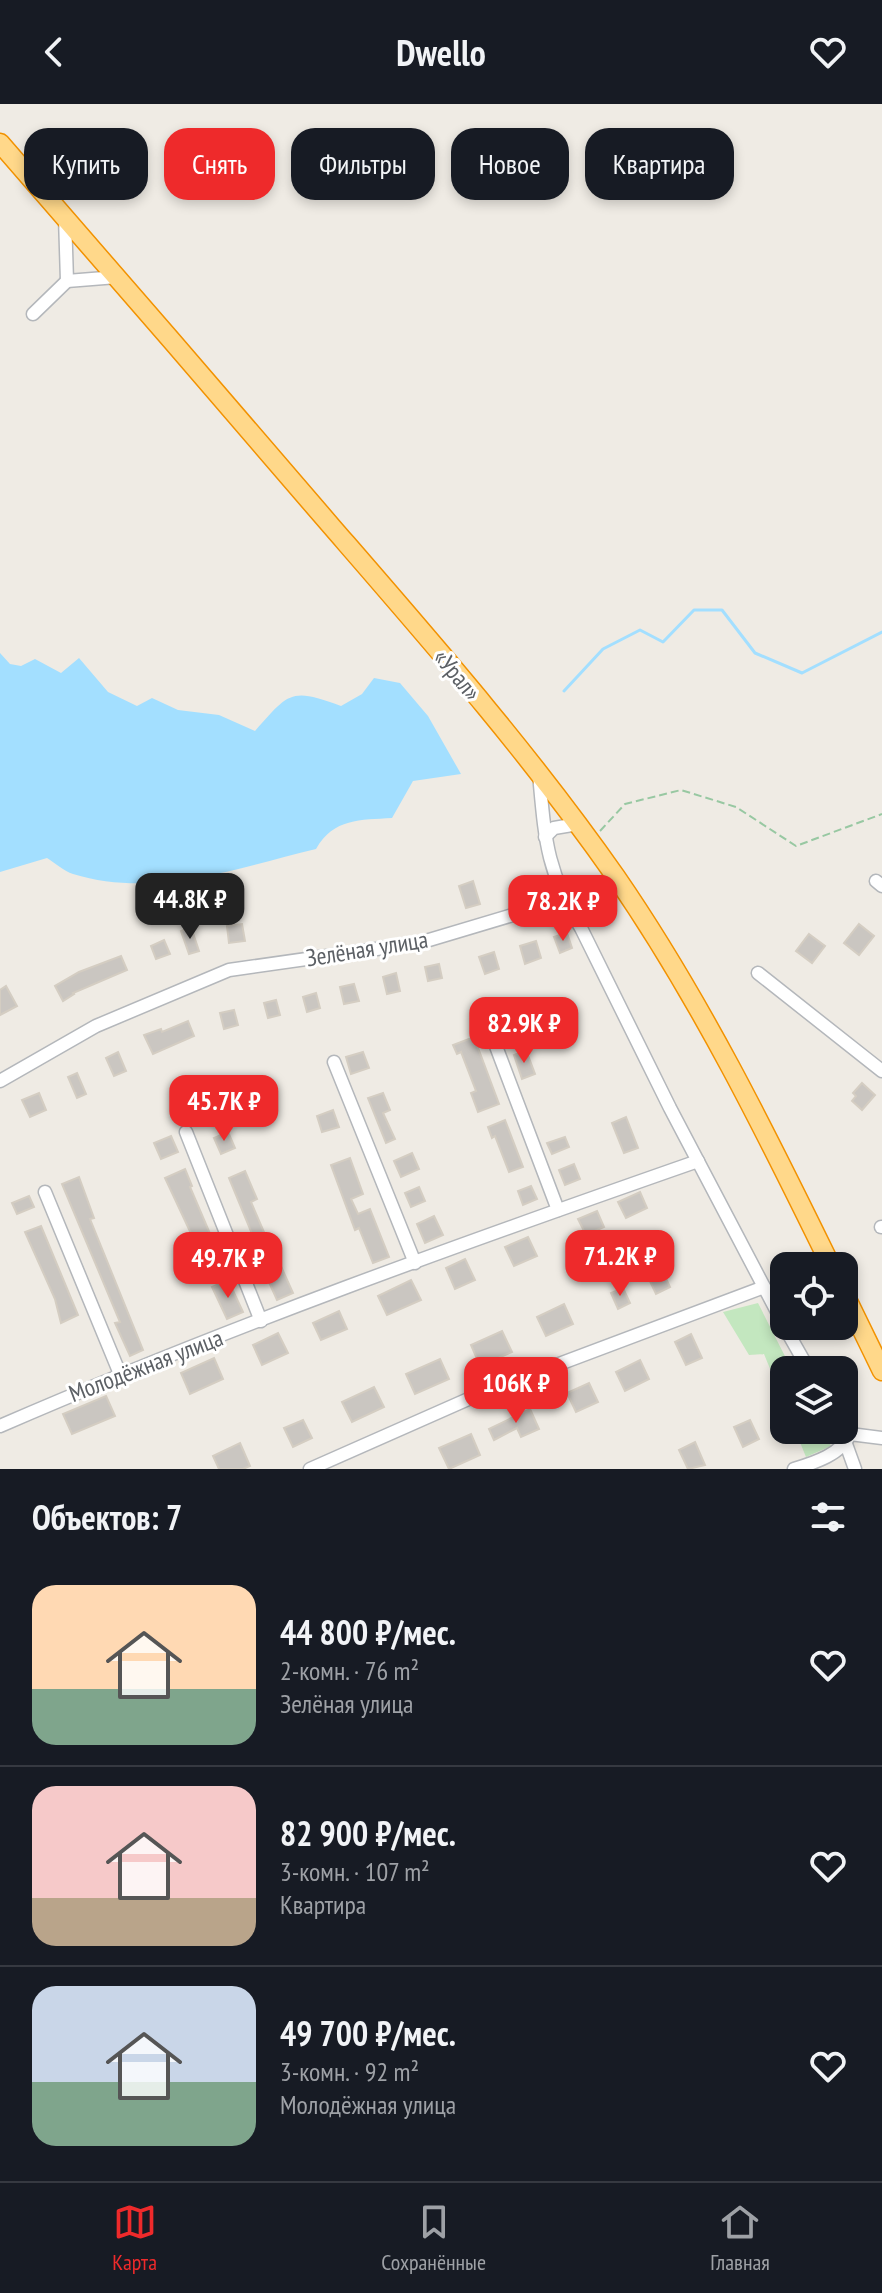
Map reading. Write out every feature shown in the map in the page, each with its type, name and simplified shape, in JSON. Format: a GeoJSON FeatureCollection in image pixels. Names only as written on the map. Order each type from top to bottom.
{"type":"FeatureCollection","features":[{"type":"Feature","properties":{"kind":"highway","name":"«Урал»"},"geometry":{"type":"LineString","coordinates":[[0,143],[366,567],[578,824],[644,919],[688,991],[824,1252]]}},
{"type":"Feature","properties":{"kind":"highway"},"geometry":{"type":"LineString","coordinates":[[858,1322],[882,1371]]}},
{"type":"Feature","properties":{"kind":"street"},"geometry":{"type":"LineString","coordinates":[[65,217],[67,281]]}},
{"type":"Feature","properties":{"kind":"street"},"geometry":{"type":"LineString","coordinates":[[33,314],[67,281],[117,277]]}},
{"type":"Feature","properties":{"kind":"street"},"geometry":{"type":"LineString","coordinates":[[539,774],[545,837],[563,900],[581,928],[770,1299]]}},
{"type":"Feature","properties":{"kind":"street"},"geometry":{"type":"LineString","coordinates":[[545,837],[554,828],[578,824]]}},
{"type":"Feature","properties":{"kind":"street","name":"Зелёная улица"},"geometry":{"type":"LineString","coordinates":[[0,1081],[96,1026],[229,970],[419,943],[563,900]]}},
{"type":"Feature","properties":{"kind":"street"},"geometry":{"type":"LineString","coordinates":[[758,973],[882,1071]]}},
{"type":"Feature","properties":{"kind":"street"},"geometry":{"type":"LineString","coordinates":[[494,1041],[558,1210]]}},
{"type":"Feature","properties":{"kind":"street"},"geometry":{"type":"LineString","coordinates":[[334,1062],[415,1263]]}},
{"type":"Feature","properties":{"kind":"street"},"geometry":{"type":"LineString","coordinates":[[186,1132],[261,1321]]}},
{"type":"Feature","properties":{"kind":"street","name":"Молодёжная улица"},"geometry":{"type":"LineString","coordinates":[[0,1426],[120,1374],[558,1210],[698,1161]]}},
{"type":"Feature","properties":{"kind":"street"},"geometry":{"type":"LineString","coordinates":[[45,1192],[120,1374]]}},
{"type":"Feature","properties":{"kind":"street"},"geometry":{"type":"LineString","coordinates":[[310,1469],[482,1393],[764,1287]]}},
{"type":"Feature","properties":{"kind":"street"},"geometry":{"type":"LineString","coordinates":[[858,1436],[882,1438]]}},
{"type":"Feature","properties":{"kind":"street"},"geometry":{"type":"LineString","coordinates":[[794,1469],[817,1462],[837,1444]]}},
{"type":"Feature","properties":{"kind":"street"},"geometry":{"type":"LineString","coordinates":[[849,1444],[855,1469]]}},
{"type":"Feature","properties":{"kind":"path"},"geometry":{"type":"LineString","coordinates":[[591,842],[625,804],[681,790],[736,807],[796,846],[882,814]]}},
{"type":"Feature","properties":{"kind":"green space"},"geometry":{"type":"Polygon","coordinates":[[[758,1303],[770,1327],[770,1340],[777,1340],[785,1356],[770,1356],[770,1369],[764,1354],[749,1355],[723,1312],[758,1303]]]}},
{"type":"Feature","properties":{"kind":"green space"},"geometry":{"type":"Polygon","coordinates":[[[801,1444],[831,1446],[806,1457],[801,1444]]]}},
{"type":"Feature","properties":{"kind":"water"},"geometry":{"type":"Polygon","coordinates":[[[0,653],[10,664],[21,666],[35,659],[61,673],[79,658],[108,692],[137,706],[152,698],[178,710],[219,715],[255,731],[276,708],[292,697],[311,697],[341,706],[362,694],[374,678],[400,683],[428,716],[461,774],[413,781],[392,818],[349,823],[331,831],[316,849],[226,872],[165,882],[104,881],[73,874],[47,858],[0,872],[0,653]]]}},
{"type":"Feature","properties":{"kind":"building"},"geometry":{"type":"Polygon","coordinates":[[[473,881],[480,904],[466,908],[459,886],[473,881]]]}},
{"type":"Feature","properties":{"kind":"building"},"geometry":{"type":"Polygon","coordinates":[[[242,924],[245,941],[229,943],[227,926],[242,924]]]}},
{"type":"Feature","properties":{"kind":"building"},"geometry":{"type":"Polygon","coordinates":[[[859,924],[874,936],[859,955],[844,943],[859,924]]]}},
{"type":"Feature","properties":{"kind":"building"},"geometry":{"type":"Polygon","coordinates":[[[191,927],[199,951],[189,954],[181,931],[191,927]]]}},
{"type":"Feature","properties":{"kind":"building"},"geometry":{"type":"Polygon","coordinates":[[[567,933],[572,948],[560,953],[554,937],[567,933]]]}},
{"type":"Feature","properties":{"kind":"building"},"geometry":{"type":"Polygon","coordinates":[[[809,934],[825,946],[812,963],[796,951],[809,934]]]}},
{"type":"Feature","properties":{"kind":"building"},"geometry":{"type":"Polygon","coordinates":[[[164,940],[170,954],[156,959],[151,946],[164,940]]]}},
{"type":"Feature","properties":{"kind":"building"},"geometry":{"type":"Polygon","coordinates":[[[536,941],[541,958],[525,964],[520,946],[536,941]]]}},
{"type":"Feature","properties":{"kind":"building"},"geometry":{"type":"Polygon","coordinates":[[[494,952],[499,969],[485,974],[479,957],[494,952]]]}},
{"type":"Feature","properties":{"kind":"building"},"geometry":{"type":"Polygon","coordinates":[[[121,956],[127,970],[73,993],[63,1001],[55,986],[79,972],[121,956]]]}},
{"type":"Feature","properties":{"kind":"building"},"geometry":{"type":"Polygon","coordinates":[[[439,964],[442,978],[428,981],[425,967],[439,964]]]}},
{"type":"Feature","properties":{"kind":"building"},"geometry":{"type":"Polygon","coordinates":[[[396,973],[400,991],[387,994],[383,977],[396,973]]]}},
{"type":"Feature","properties":{"kind":"building"},"geometry":{"type":"Polygon","coordinates":[[[354,984],[359,1001],[344,1004],[340,987],[354,984]]]}},
{"type":"Feature","properties":{"kind":"building"},"geometry":{"type":"Polygon","coordinates":[[[6,986],[17,1006],[0,1015],[0,990],[6,986]]]}},
{"type":"Feature","properties":{"kind":"building"},"geometry":{"type":"Polygon","coordinates":[[[316,993],[320,1008],[307,1012],[303,997],[316,993]]]}},
{"type":"Feature","properties":{"kind":"building"},"geometry":{"type":"Polygon","coordinates":[[[276,1000],[280,1015],[268,1018],[264,1003],[276,1000]]]}},
{"type":"Feature","properties":{"kind":"building"},"geometry":{"type":"Polygon","coordinates":[[[234,1010],[238,1025],[224,1029],[220,1013],[234,1010]]]}},
{"type":"Feature","properties":{"kind":"building"},"geometry":{"type":"Polygon","coordinates":[[[188,1021],[194,1036],[153,1054],[144,1035],[161,1029],[162,1032],[188,1021]]]}},
{"type":"Feature","properties":{"kind":"building"},"geometry":{"type":"Polygon","coordinates":[[[474,1037],[499,1104],[478,1112],[471,1093],[476,1091],[461,1052],[457,1054],[453,1045],[474,1037]]]}},
{"type":"Feature","properties":{"kind":"building"},"geometry":{"type":"Polygon","coordinates":[[[526,1050],[535,1074],[522,1079],[514,1055],[526,1050]]]}},
{"type":"Feature","properties":{"kind":"building"},"geometry":{"type":"Polygon","coordinates":[[[118,1052],[126,1071],[114,1076],[106,1058],[118,1052]]]}},
{"type":"Feature","properties":{"kind":"building"},"geometry":{"type":"Polygon","coordinates":[[[363,1052],[369,1068],[351,1074],[346,1057],[363,1052]]]}},
{"type":"Feature","properties":{"kind":"building"},"geometry":{"type":"Polygon","coordinates":[[[77,1073],[86,1094],[77,1098],[68,1077],[77,1073]]]}},
{"type":"Feature","properties":{"kind":"building"},"geometry":{"type":"Polygon","coordinates":[[[862,1083],[875,1095],[862,1110],[852,1101],[856,1096],[853,1093],[862,1083]]]}},
{"type":"Feature","properties":{"kind":"building"},"geometry":{"type":"Polygon","coordinates":[[[39,1093],[46,1110],[30,1117],[22,1100],[39,1093]]]}},
{"type":"Feature","properties":{"kind":"building"},"geometry":{"type":"Polygon","coordinates":[[[383,1093],[390,1110],[383,1113],[395,1139],[386,1143],[368,1098],[383,1093]]]}},
{"type":"Feature","properties":{"kind":"building"},"geometry":{"type":"Polygon","coordinates":[[[220,1102],[224,1114],[206,1121],[201,1109],[220,1102]]]}},
{"type":"Feature","properties":{"kind":"building"},"geometry":{"type":"Polygon","coordinates":[[[333,1110],[339,1127],[322,1132],[317,1116],[333,1110]]]}},
{"type":"Feature","properties":{"kind":"building"},"geometry":{"type":"Polygon","coordinates":[[[626,1117],[638,1148],[624,1153],[612,1123],[626,1117]]]}},
{"type":"Feature","properties":{"kind":"building"},"geometry":{"type":"Polygon","coordinates":[[[505,1120],[523,1167],[509,1172],[495,1136],[492,1138],[488,1127],[505,1120]]]}},
{"type":"Feature","properties":{"kind":"building"},"geometry":{"type":"Polygon","coordinates":[[[228,1132],[235,1148],[221,1154],[214,1138],[228,1132]]]}},
{"type":"Feature","properties":{"kind":"building"},"geometry":{"type":"Polygon","coordinates":[[[171,1136],[178,1152],[161,1159],[154,1143],[171,1136]]]}},
{"type":"Feature","properties":{"kind":"building"},"geometry":{"type":"Polygon","coordinates":[[[565,1137],[569,1147],[552,1154],[547,1143],[565,1137]]]}},
{"type":"Feature","properties":{"kind":"building"},"geometry":{"type":"Polygon","coordinates":[[[412,1153],[419,1169],[401,1177],[394,1161],[412,1153]]]}},
{"type":"Feature","properties":{"kind":"building"},"geometry":{"type":"Polygon","coordinates":[[[350,1158],[363,1194],[351,1199],[358,1214],[370,1209],[389,1257],[373,1263],[359,1228],[355,1230],[331,1165],[350,1158]]]}},
{"type":"Feature","properties":{"kind":"building"},"geometry":{"type":"Polygon","coordinates":[[[574,1164],[580,1179],[565,1185],[559,1170],[574,1164]]]}},
{"type":"Feature","properties":{"kind":"building"},"geometry":{"type":"Polygon","coordinates":[[[185,1169],[223,1264],[205,1272],[192,1243],[195,1242],[165,1178],[185,1169]]]}},
{"type":"Feature","properties":{"kind":"building"},"geometry":{"type":"Polygon","coordinates":[[[245,1171],[257,1199],[251,1202],[270,1246],[259,1251],[229,1178],[245,1171]]]}},
{"type":"Feature","properties":{"kind":"building"},"geometry":{"type":"Polygon","coordinates":[[[79,1177],[94,1218],[90,1219],[143,1350],[130,1356],[115,1323],[120,1322],[62,1184],[79,1177]]]}},
{"type":"Feature","properties":{"kind":"building"},"geometry":{"type":"Polygon","coordinates":[[[531,1186],[537,1199],[523,1205],[518,1191],[531,1186]]]}},
{"type":"Feature","properties":{"kind":"building"},"geometry":{"type":"Polygon","coordinates":[[[419,1187],[425,1201],[411,1207],[405,1193],[419,1187]]]}},
{"type":"Feature","properties":{"kind":"building"},"geometry":{"type":"Polygon","coordinates":[[[640,1192],[647,1208],[626,1218],[618,1202],[640,1192]]]}},
{"type":"Feature","properties":{"kind":"building"},"geometry":{"type":"Polygon","coordinates":[[[29,1196],[34,1207],[17,1214],[12,1203],[29,1196]]]}},
{"type":"Feature","properties":{"kind":"building"},"geometry":{"type":"Polygon","coordinates":[[[597,1211],[604,1227],[586,1235],[578,1219],[597,1211]]]}},
{"type":"Feature","properties":{"kind":"building"},"geometry":{"type":"Polygon","coordinates":[[[434,1216],[443,1235],[425,1243],[417,1224],[434,1216]]]}},
{"type":"Feature","properties":{"kind":"building"},"geometry":{"type":"Polygon","coordinates":[[[41,1226],[78,1315],[61,1323],[55,1299],[25,1232],[41,1226]]]}},
{"type":"Feature","properties":{"kind":"building"},"geometry":{"type":"Polygon","coordinates":[[[528,1237],[537,1256],[514,1266],[505,1247],[528,1237]]]}},
{"type":"Feature","properties":{"kind":"building"},"geometry":{"type":"Polygon","coordinates":[[[465,1259],[475,1280],[455,1289],[446,1268],[465,1259]]]}},
{"type":"Feature","properties":{"kind":"building"},"geometry":{"type":"Polygon","coordinates":[[[279,1262],[293,1293],[277,1300],[263,1269],[279,1262]]]}},
{"type":"Feature","properties":{"kind":"building"},"geometry":{"type":"Polygon","coordinates":[[[662,1270],[670,1287],[656,1294],[648,1277],[662,1270]]]}},
{"type":"Feature","properties":{"kind":"building"},"geometry":{"type":"Polygon","coordinates":[[[228,1280],[243,1312],[227,1319],[212,1287],[228,1280]]]}},
{"type":"Feature","properties":{"kind":"building"},"geometry":{"type":"Polygon","coordinates":[[[411,1280],[421,1300],[387,1315],[378,1296],[411,1280]]]}},
{"type":"Feature","properties":{"kind":"building"},"geometry":{"type":"Polygon","coordinates":[[[623,1288],[630,1303],[618,1309],[611,1293],[623,1288]]]}},
{"type":"Feature","properties":{"kind":"building"},"geometry":{"type":"Polygon","coordinates":[[[564,1304],[573,1324],[546,1336],[537,1317],[564,1304]]]}},
{"type":"Feature","properties":{"kind":"building"},"geometry":{"type":"Polygon","coordinates":[[[339,1311],[347,1329],[321,1340],[313,1323],[339,1311]]]}},
{"type":"Feature","properties":{"kind":"building"},"geometry":{"type":"Polygon","coordinates":[[[502,1331],[512,1352],[480,1366],[471,1345],[502,1331]]]}},
{"type":"Feature","properties":{"kind":"building"},"geometry":{"type":"Polygon","coordinates":[[[278,1333],[288,1353],[262,1365],[253,1345],[278,1333]]]}},
{"type":"Feature","properties":{"kind":"building"},"geometry":{"type":"Polygon","coordinates":[[[691,1334],[702,1358],[686,1365],[675,1342],[691,1334]]]}},
{"type":"Feature","properties":{"kind":"building"},"geometry":{"type":"Polygon","coordinates":[[[214,1358],[223,1379],[190,1394],[181,1373],[214,1358]]]}},
{"type":"Feature","properties":{"kind":"building"},"geometry":{"type":"Polygon","coordinates":[[[440,1359],[449,1379],[415,1394],[406,1374],[440,1359]]]}},
{"type":"Feature","properties":{"kind":"building"},"geometry":{"type":"Polygon","coordinates":[[[640,1360],[649,1379],[625,1391],[616,1372],[640,1360]]]}},
{"type":"Feature","properties":{"kind":"building"},"geometry":{"type":"Polygon","coordinates":[[[589,1383],[598,1402],[576,1412],[567,1393],[589,1383]]]}},
{"type":"Feature","properties":{"kind":"building"},"geometry":{"type":"Polygon","coordinates":[[[374,1387],[384,1407],[352,1422],[342,1402],[374,1387]]]}},
{"type":"Feature","properties":{"kind":"building"},"geometry":{"type":"Polygon","coordinates":[[[106,1396],[115,1416],[72,1434],[63,1414],[106,1396]]]}},
{"type":"Feature","properties":{"kind":"building"},"geometry":{"type":"Polygon","coordinates":[[[530,1409],[539,1429],[521,1437],[517,1428],[494,1440],[489,1429],[530,1409]]]}},
{"type":"Feature","properties":{"kind":"building"},"geometry":{"type":"Polygon","coordinates":[[[303,1420],[312,1438],[293,1447],[284,1428],[303,1420]]]}},
{"type":"Feature","properties":{"kind":"building"},"geometry":{"type":"Polygon","coordinates":[[[750,1420],[759,1439],[743,1447],[734,1427],[750,1420]]]}},
{"type":"Feature","properties":{"kind":"building"},"geometry":{"type":"Polygon","coordinates":[[[471,1434],[480,1455],[449,1469],[439,1448],[471,1434]]]}},
{"type":"Feature","properties":{"kind":"building"},"geometry":{"type":"Polygon","coordinates":[[[695,1442],[705,1465],[688,1469],[679,1450],[695,1442]]]}},
{"type":"Feature","properties":{"kind":"building"},"geometry":{"type":"Polygon","coordinates":[[[240,1443],[250,1466],[219,1469],[213,1456],[240,1443]]]}},
{"type":"Feature","properties":{"kind":"waterway"},"geometry":{"type":"LineString","coordinates":[[564,691],[603,649],[640,630],[663,642],[694,610],[722,610],[755,653],[802,673],[882,632]]}}]}
